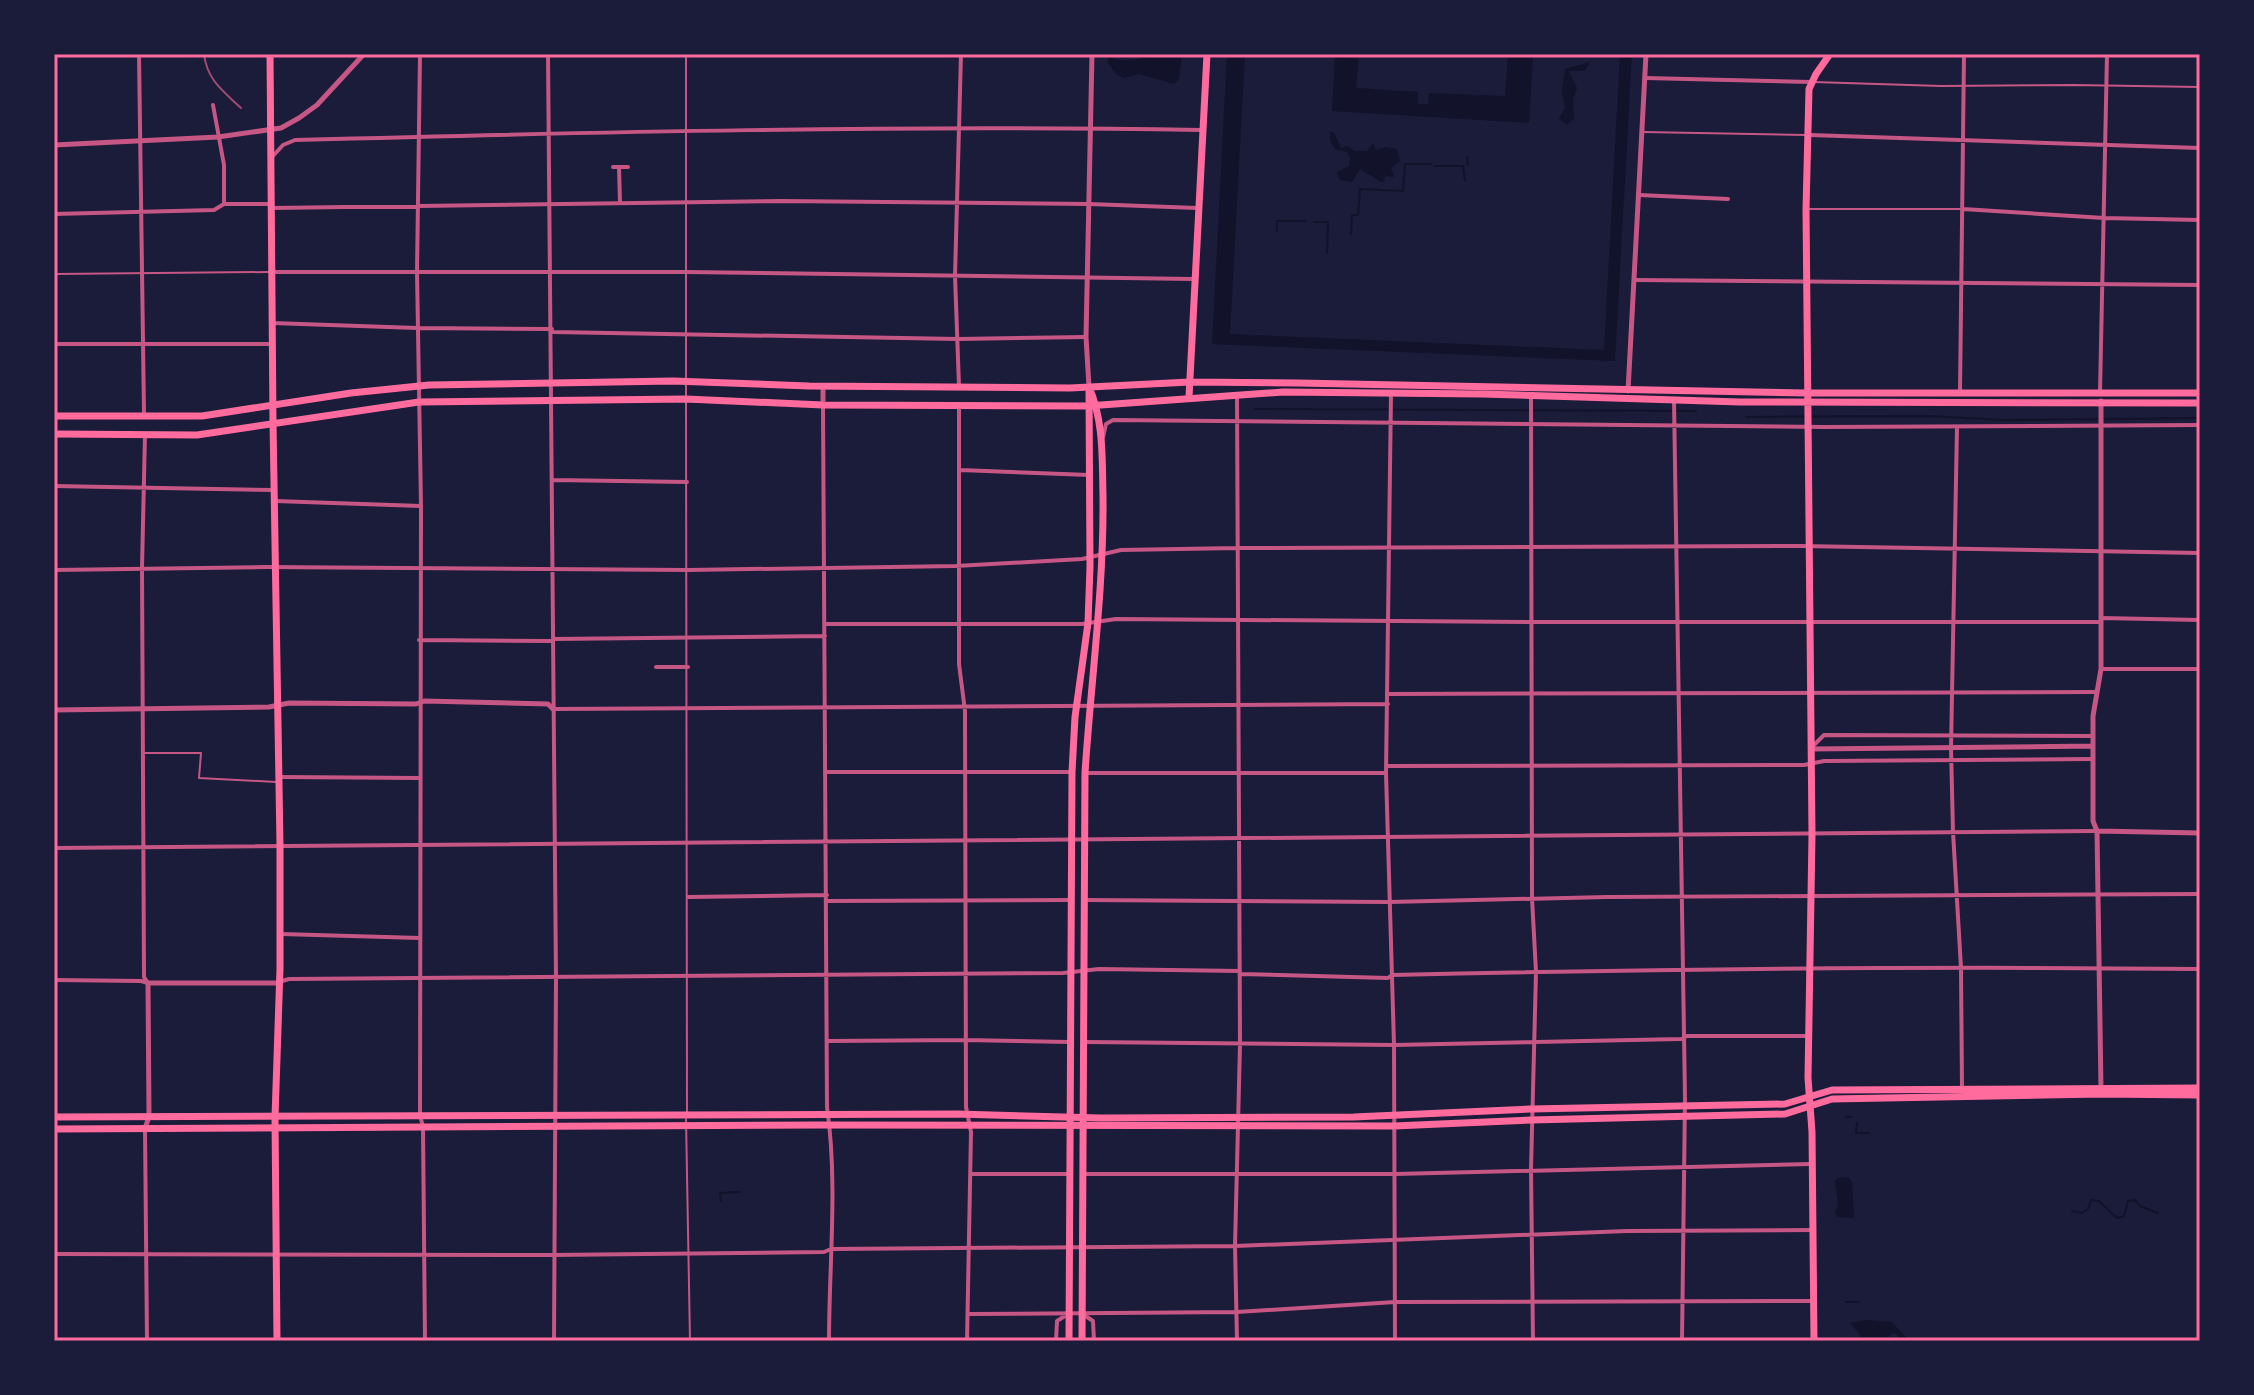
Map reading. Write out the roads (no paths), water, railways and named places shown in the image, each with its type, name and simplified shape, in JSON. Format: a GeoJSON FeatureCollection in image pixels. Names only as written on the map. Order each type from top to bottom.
{"type":"FeatureCollection","features":[{"type":"Feature","properties":{"kind":"main road"},"geometry":{"type":"LineString","coordinates":[[270,54],[281,934],[275,1117],[277,1341]]}},
{"type":"Feature","properties":{"kind":"main road"},"geometry":{"type":"LineString","coordinates":[[1189,397],[1207,54]]}},
{"type":"Feature","properties":{"kind":"main road"},"geometry":{"type":"LineString","coordinates":[[1814,1341],[1809,1036],[1812,835],[1806,209],[1807,135],[1812,82],[1830,54]]}},
{"type":"Feature","properties":{"kind":"main road"},"geometry":{"type":"LineString","coordinates":[[54,416],[202,416],[419,386],[686,381],[823,386],[1089,387],[1190,382],[1808,393],[2200,393]]}},
{"type":"Feature","properties":{"kind":"main road"},"geometry":{"type":"LineString","coordinates":[[1082,1341],[1085,773],[1089,707],[1100,621],[1102,554],[1102,447],[1097,405],[1089,387]]}},
{"type":"Feature","properties":{"kind":"main road"},"geometry":{"type":"LineString","coordinates":[[1069,1341],[1072,772],[1076,707],[1088,623],[1089,387]]}},
{"type":"Feature","properties":{"kind":"main road"},"geometry":{"type":"LineString","coordinates":[[54,434],[197,435],[419,402],[686,399],[823,405],[1070,406],[1087,409],[1097,405],[1237,394],[1391,393],[1808,407],[2102,407],[2200,403]]}},
{"type":"Feature","properties":{"kind":"main road"},"geometry":{"type":"LineString","coordinates":[[1240,1122],[1531,1109],[1785,1104],[1832,1090],[1962,1092],[2200,1088]]}},
{"type":"Feature","properties":{"kind":"main road"},"geometry":{"type":"LineString","coordinates":[[2101,1090],[2200,1095]]}},
{"type":"Feature","properties":{"kind":"main road"},"geometry":{"type":"LineString","coordinates":[[54,1117],[968,1114],[1069,1116],[1082,1121],[1394,1126],[1785,1114],[1832,1099],[1962,1092]]}},
{"type":"Feature","properties":{"kind":"main road"},"geometry":{"type":"LineString","coordinates":[[54,1129],[1069,1126],[1082,1121]]}},
{"type":"Feature","properties":{"kind":"street"},"geometry":{"type":"LineString","coordinates":[[139,54],[144,417]]}},
{"type":"Feature","properties":{"kind":"street"},"geometry":{"type":"LineString","coordinates":[[54,145],[218,137],[281,128],[306,114],[364,54]]}},
{"type":"Feature","properties":{"kind":"street"},"geometry":{"type":"LineString","coordinates":[[420,54],[417,205],[421,506],[419,978],[425,1341]]}},
{"type":"Feature","properties":{"kind":"street"},"geometry":{"type":"LineString","coordinates":[[548,54],[556,978],[554,1341]]}},
{"type":"Feature","properties":{"kind":"street"},"geometry":{"type":"LineString","coordinates":[[959,386],[955,276],[961,54]]}},
{"type":"Feature","properties":{"kind":"street"},"geometry":{"type":"LineString","coordinates":[[1089,387],[1086,337],[1092,54]]}},
{"type":"Feature","properties":{"kind":"street"},"geometry":{"type":"LineString","coordinates":[[1627,400],[1646,54]]}},
{"type":"Feature","properties":{"kind":"street"},"geometry":{"type":"LineString","coordinates":[[1960,392],[1964,54]]}},
{"type":"Feature","properties":{"kind":"street"},"geometry":{"type":"LineString","coordinates":[[2101,1090],[2093,736],[2101,669],[2100,393],[2107,54]]}},
{"type":"Feature","properties":{"kind":"street"},"geometry":{"type":"LineString","coordinates":[[1645,78],[1812,82]]}},
{"type":"Feature","properties":{"kind":"street"},"geometry":{"type":"LineString","coordinates":[[213,105],[224,165],[224,204]]}},
{"type":"Feature","properties":{"kind":"street"},"geometry":{"type":"LineString","coordinates":[[271,158],[280,147],[294,140],[685,130],[1202,130]]}},
{"type":"Feature","properties":{"kind":"street"},"geometry":{"type":"LineString","coordinates":[[1807,135],[2200,148]]}},
{"type":"Feature","properties":{"kind":"street"},"geometry":{"type":"LineString","coordinates":[[613,167],[628,167]]}},
{"type":"Feature","properties":{"kind":"street"},"geometry":{"type":"LineString","coordinates":[[619,167],[620,203]]}},
{"type":"Feature","properties":{"kind":"street"},"geometry":{"type":"LineString","coordinates":[[1639,195],[1728,199]]}},
{"type":"Feature","properties":{"kind":"street"},"geometry":{"type":"LineString","coordinates":[[54,214],[214,210],[224,204],[685,202],[1089,204],[1197,208]]}},
{"type":"Feature","properties":{"kind":"street"},"geometry":{"type":"LineString","coordinates":[[1962,209],[2104,218],[2200,220]]}},
{"type":"Feature","properties":{"kind":"street"},"geometry":{"type":"LineString","coordinates":[[272,272],[685,272],[1194,279]]}},
{"type":"Feature","properties":{"kind":"street"},"geometry":{"type":"LineString","coordinates":[[1634,280],[2200,285]]}},
{"type":"Feature","properties":{"kind":"street"},"geometry":{"type":"LineString","coordinates":[[272,323],[958,339],[1086,337]]}},
{"type":"Feature","properties":{"kind":"street"},"geometry":{"type":"LineString","coordinates":[[54,344],[272,344]]}},
{"type":"Feature","properties":{"kind":"street"},"geometry":{"type":"LineString","coordinates":[[823,386],[831,1249],[829,1341]]}},
{"type":"Feature","properties":{"kind":"street"},"geometry":{"type":"LineString","coordinates":[[1391,393],[1386,773],[1394,1045],[1395,1341]]}},
{"type":"Feature","properties":{"kind":"street"},"geometry":{"type":"LineString","coordinates":[[1237,394],[1240,973],[1240,1122],[1235,1246],[1237,1341]]}},
{"type":"Feature","properties":{"kind":"street"},"geometry":{"type":"LineString","coordinates":[[1531,396],[1531,836],[1536,972],[1531,1109],[1533,1341]]}},
{"type":"Feature","properties":{"kind":"street"},"geometry":{"type":"LineString","coordinates":[[1674,404],[1684,1037],[1682,1341]]}},
{"type":"Feature","properties":{"kind":"street"},"geometry":{"type":"LineString","coordinates":[[959,405],[959,664],[964,708],[965,1040],[971,1174],[967,1341]]}},
{"type":"Feature","properties":{"kind":"street"},"geometry":{"type":"LineString","coordinates":[[1087,409],[1118,420],[1391,418],[1957,427],[2200,425]]}},
{"type":"Feature","properties":{"kind":"street"},"geometry":{"type":"LineString","coordinates":[[1102,447],[1106,424],[1118,420]]}},
{"type":"Feature","properties":{"kind":"street"},"geometry":{"type":"LineString","coordinates":[[1957,427],[1951,748],[1961,968],[1962,1092]]}},
{"type":"Feature","properties":{"kind":"street"},"geometry":{"type":"LineString","coordinates":[[145,434],[142,568],[144,977],[148,983],[149,1117],[145,1128],[147,1341]]}},
{"type":"Feature","properties":{"kind":"street"},"geometry":{"type":"LineString","coordinates":[[960,470],[1091,475]]}},
{"type":"Feature","properties":{"kind":"street"},"geometry":{"type":"LineString","coordinates":[[552,480],[687,482]]}},
{"type":"Feature","properties":{"kind":"street"},"geometry":{"type":"LineString","coordinates":[[54,486],[274,490]]}},
{"type":"Feature","properties":{"kind":"street"},"geometry":{"type":"LineString","coordinates":[[274,501],[421,506]]}},
{"type":"Feature","properties":{"kind":"street"},"geometry":{"type":"LineString","coordinates":[[54,570],[276,567],[688,570],[960,566],[1090,557],[1121,550],[1237,548],[1957,547],[2200,553]]}},
{"type":"Feature","properties":{"kind":"street"},"geometry":{"type":"LineString","coordinates":[[825,624],[1237,620],[2200,620]]}},
{"type":"Feature","properties":{"kind":"street"},"geometry":{"type":"LineString","coordinates":[[419,640],[825,636]]}},
{"type":"Feature","properties":{"kind":"street"},"geometry":{"type":"LineString","coordinates":[[656,667],[688,667]]}},
{"type":"Feature","properties":{"kind":"street"},"geometry":{"type":"LineString","coordinates":[[2101,669],[2200,669]]}},
{"type":"Feature","properties":{"kind":"street"},"geometry":{"type":"LineString","coordinates":[[1388,694],[2097,692]]}},
{"type":"Feature","properties":{"kind":"street"},"geometry":{"type":"LineString","coordinates":[[54,710],[289,703],[548,704],[553,709],[1388,704]]}},
{"type":"Feature","properties":{"kind":"street"},"geometry":{"type":"LineString","coordinates":[[1811,749],[1824,735],[2093,736]]}},
{"type":"Feature","properties":{"kind":"street"},"geometry":{"type":"LineString","coordinates":[[1811,749],[2093,746]]}},
{"type":"Feature","properties":{"kind":"street"},"geometry":{"type":"LineString","coordinates":[[1864,748],[1864,761]]}},
{"type":"Feature","properties":{"kind":"street"},"geometry":{"type":"LineString","coordinates":[[1386,766],[2093,759]]}},
{"type":"Feature","properties":{"kind":"street"},"geometry":{"type":"LineString","coordinates":[[826,772],[1072,772]]}},
{"type":"Feature","properties":{"kind":"street"},"geometry":{"type":"LineString","coordinates":[[1085,773],[1386,773]]}},
{"type":"Feature","properties":{"kind":"street"},"geometry":{"type":"LineString","coordinates":[[280,780],[419,778]]}},
{"type":"Feature","properties":{"kind":"street"},"geometry":{"type":"LineString","coordinates":[[54,848],[1953,832],[2200,833]]}},
{"type":"Feature","properties":{"kind":"street"},"geometry":{"type":"LineString","coordinates":[[1084,900],[1389,902],[1532,898],[2200,894]]}},
{"type":"Feature","properties":{"kind":"street"},"geometry":{"type":"LineString","coordinates":[[688,897],[1071,900]]}},
{"type":"Feature","properties":{"kind":"street"},"geometry":{"type":"LineString","coordinates":[[281,934],[420,938]]}},
{"type":"Feature","properties":{"kind":"street"},"geometry":{"type":"LineString","coordinates":[[54,980],[278,983],[289,979],[688,977],[1083,970],[1388,978],[1392,975],[1683,969],[2200,969]]}},
{"type":"Feature","properties":{"kind":"street"},"geometry":{"type":"LineString","coordinates":[[1082,1042],[1394,1045],[1809,1036]]}},
{"type":"Feature","properties":{"kind":"street"},"geometry":{"type":"LineString","coordinates":[[828,1041],[1070,1042]]}},
{"type":"Feature","properties":{"kind":"street"},"geometry":{"type":"LineString","coordinates":[[1082,1174],[1395,1174],[1813,1164]]}},
{"type":"Feature","properties":{"kind":"street"},"geometry":{"type":"LineString","coordinates":[[971,1174],[1070,1174]]}},
{"type":"Feature","properties":{"kind":"street"},"geometry":{"type":"LineString","coordinates":[[54,1254],[688,1254],[824,1252],[831,1249],[1235,1246],[1531,1233],[1813,1230]]}},
{"type":"Feature","properties":{"kind":"street"},"geometry":{"type":"LineString","coordinates":[[968,1314],[1237,1312],[1395,1302],[1814,1301]]}},
{"type":"Feature","properties":{"kind":"street"},"geometry":{"type":"LineString","coordinates":[[1056,1341],[1057,1321],[1069,1313]]}},
{"type":"Feature","properties":{"kind":"street"},"geometry":{"type":"LineString","coordinates":[[1082,1313],[1093,1321],[1094,1341]]}},
{"type":"Feature","properties":{"kind":"lane"},"geometry":{"type":"LineString","coordinates":[[686,54],[686,1126],[690,1341]]}},
{"type":"Feature","properties":{"kind":"lane"},"geometry":{"type":"LineString","coordinates":[[1812,82],[2200,87]]}},
{"type":"Feature","properties":{"kind":"lane"},"geometry":{"type":"LineString","coordinates":[[1642,132],[1807,135]]}},
{"type":"Feature","properties":{"kind":"lane"},"geometry":{"type":"LineString","coordinates":[[1806,209],[1962,209]]}},
{"type":"Feature","properties":{"kind":"lane"},"geometry":{"type":"LineString","coordinates":[[54,274],[272,272]]}},
{"type":"Feature","properties":{"kind":"lane"},"geometry":{"type":"LineString","coordinates":[[144,753],[201,753],[199,778],[280,780]]}},
{"type":"Feature","properties":{"kind":"waterway"},"geometry":{"type":"LineString","coordinates":[[1467,157],[1468,165]]}},
{"type":"Feature","properties":{"kind":"waterway"},"geometry":{"type":"LineString","coordinates":[[1351,234],[1352,215],[1358,215],[1360,189],[1403,191],[1405,164],[1431,164]]}},
{"type":"Feature","properties":{"kind":"waterway"},"geometry":{"type":"LineString","coordinates":[[1435,166],[1463,166],[1465,180]]}},
{"type":"Feature","properties":{"kind":"waterway"},"geometry":{"type":"LineString","coordinates":[[1277,231],[1277,221],[1306,221]]}},
{"type":"Feature","properties":{"kind":"waterway"},"geometry":{"type":"LineString","coordinates":[[1314,222],[1328,222],[1327,253]]}},
{"type":"Feature","properties":{"kind":"waterway"},"geometry":{"type":"LineString","coordinates":[[1255,409],[1696,411]]}},
{"type":"Feature","properties":{"kind":"waterway"},"geometry":{"type":"LineString","coordinates":[[1746,417],[1927,416],[2004,420],[2200,418]]}},
{"type":"Feature","properties":{"kind":"waterway"},"geometry":{"type":"LineString","coordinates":[[1846,1117],[1851,1117]]}},
{"type":"Feature","properties":{"kind":"waterway"},"geometry":{"type":"LineString","coordinates":[[1857,1123],[1856,1133],[1869,1133]]}},
{"type":"Feature","properties":{"kind":"waterway"},"geometry":{"type":"LineString","coordinates":[[721,1201],[720,1193],[740,1192]]}},
{"type":"Feature","properties":{"kind":"waterway"},"geometry":{"type":"LineString","coordinates":[[2072,1211],[2082,1213],[2088,1209],[2091,1200],[2099,1201],[2117,1218],[2124,1216],[2128,1201],[2135,1200],[2140,1206],[2158,1213]]}},
{"type":"Feature","properties":{"kind":"waterway"},"geometry":{"type":"LineString","coordinates":[[1846,1302],[1859,1302]]}},
{"type":"Feature","properties":{"kind":"tram line"},"geometry":{"type":"LineString","coordinates":[[204,54],[212,78],[241,108]]}}]}
